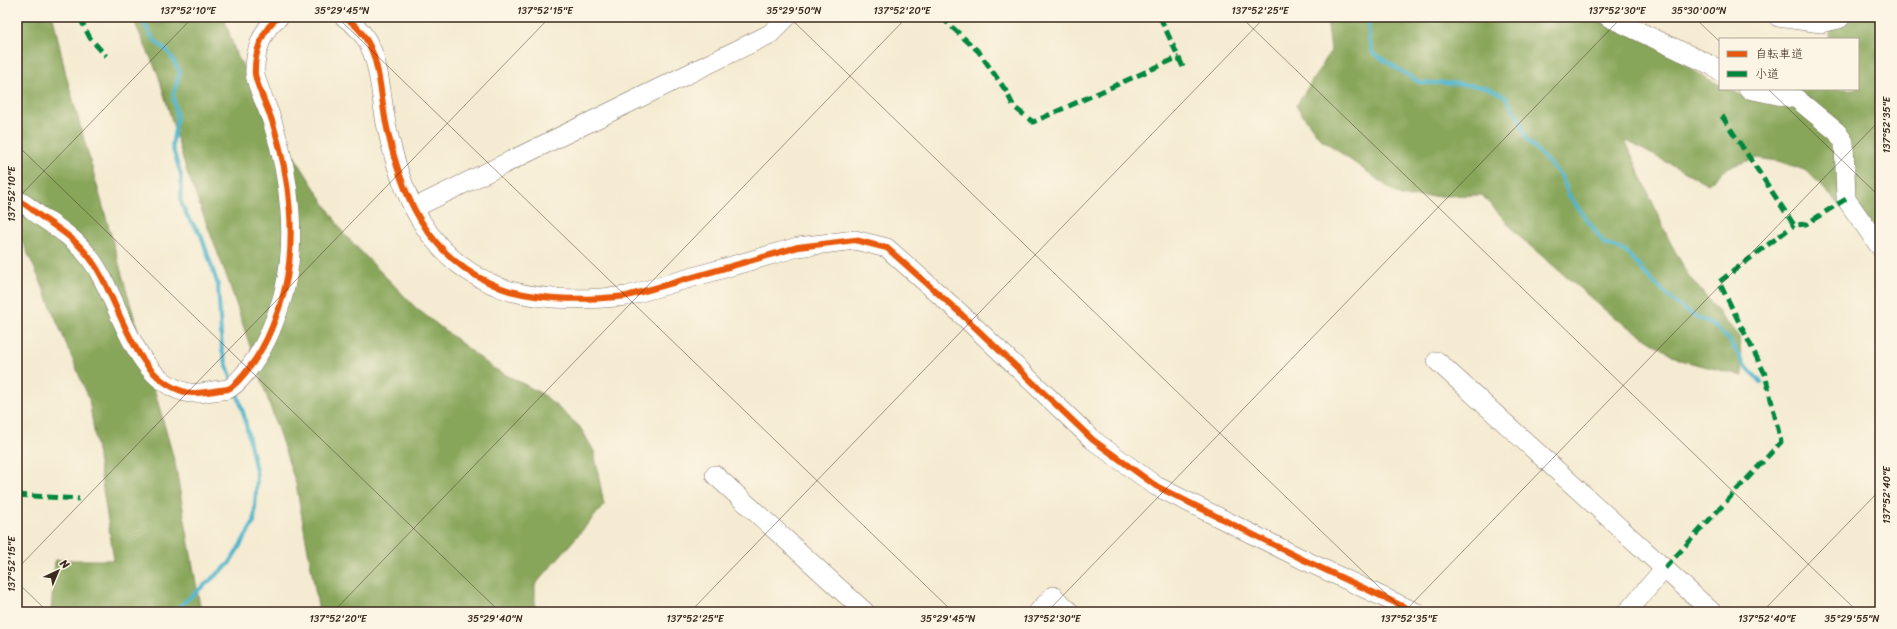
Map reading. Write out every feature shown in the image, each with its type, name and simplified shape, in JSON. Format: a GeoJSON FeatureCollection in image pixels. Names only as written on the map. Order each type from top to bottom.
{"type":"FeatureCollection","features":[{"type":"Feature","properties":{"kind":"street"},"geometry":{"type":"LineString","coordinates":[[17,185],[20,201],[64,230],[89,257],[105,283],[134,346],[151,369],[169,385],[194,394],[233,385],[258,357],[273,329],[284,290],[290,249],[292,224],[274,125],[255,74],[258,46],[266,32],[279,17]]}},
{"type":"Feature","properties":{"kind":"street"},"geometry":{"type":"LineString","coordinates":[[344,17],[356,24],[360,29],[368,40],[376,59],[387,128],[399,175],[414,208],[428,234],[450,257],[478,277],[508,291],[547,298],[574,300],[627,296],[798,247],[855,240],[887,248],[960,313],[1093,440],[1156,486],[1304,560],[1415,612]]}},
{"type":"Feature","properties":{"kind":"street"},"geometry":{"type":"LineString","coordinates":[[414,208],[770,34],[787,17]]}},
{"type":"Feature","properties":{"kind":"street"},"geometry":{"type":"LineString","coordinates":[[1608,17],[1713,66],[1719,71]]}},
{"type":"Feature","properties":{"kind":"street"},"geometry":{"type":"LineString","coordinates":[[1778,17],[1821,23],[1839,19],[1841,17]]}},
{"type":"Feature","properties":{"kind":"street"},"geometry":{"type":"LineString","coordinates":[[1753,90],[1797,99],[1837,132],[1844,142],[1846,199],[1880,247]]}},
{"type":"Feature","properties":{"kind":"street"},"geometry":{"type":"LineString","coordinates":[[1437,361],[1712,612]]}},
{"type":"Feature","properties":{"kind":"street"},"geometry":{"type":"LineString","coordinates":[[715,475],[865,612]]}},
{"type":"Feature","properties":{"kind":"street"},"geometry":{"type":"LineString","coordinates":[[1626,612],[1665,568]]}},
{"type":"Feature","properties":{"kind":"street"},"geometry":{"type":"LineString","coordinates":[[1038,612],[1053,596],[1070,612]]}},
{"type":"Feature","properties":{"kind":"green space"},"geometry":{"type":"Polygon","coordinates":[[[17,17],[53,17],[66,75],[175,463],[201,612],[51,612],[55,560],[114,560],[89,399],[39,278],[17,230],[17,17]]]}},
{"type":"Feature","properties":{"kind":"green space"},"geometry":{"type":"Polygon","coordinates":[[[132,17],[224,17],[236,54],[296,159],[344,234],[416,308],[493,368],[544,395],[580,427],[594,451],[604,505],[535,585],[535,612],[319,612],[296,484],[228,280],[187,172],[158,74],[132,17]]]}},
{"type":"Feature","properties":{"kind":"green space"},"geometry":{"type":"Polygon","coordinates":[[[1327,17],[1632,17],[1652,37],[1684,64],[1707,79],[1719,85],[1719,90],[1730,90],[1743,96],[1775,90],[1859,90],[1859,38],[1828,38],[1832,29],[1826,17],[1880,17],[1880,247],[1807,171],[1782,162],[1757,158],[1729,167],[1708,184],[1625,140],[1669,240],[1688,275],[1739,337],[1743,376],[1680,360],[1612,316],[1521,238],[1482,195],[1402,197],[1320,138],[1296,106],[1331,51],[1327,17]]]}},
{"type":"Feature","properties":{"kind":"waterway"},"geometry":{"type":"LineString","coordinates":[[91,19],[116,20],[126,17]]}},
{"type":"Feature","properties":{"kind":"waterway"},"geometry":{"type":"LineString","coordinates":[[140,17],[154,40],[169,53],[180,72],[173,95],[177,118],[172,146],[181,175],[181,202],[187,216],[201,235],[218,285],[222,351],[232,380]]}},
{"type":"Feature","properties":{"kind":"waterway"},"geometry":{"type":"LineString","coordinates":[[1368,17],[1369,39],[1373,53],[1420,83],[1449,83],[1486,87],[1505,96],[1519,118],[1527,140],[1561,176],[1570,197],[1605,244],[1625,251],[1653,282],[1684,310],[1716,327],[1730,341],[1745,366],[1761,382]]}},
{"type":"Feature","properties":{"kind":"waterway"},"geometry":{"type":"LineString","coordinates":[[173,612],[229,564],[254,522],[257,476],[244,415],[236,390]]}},
{"type":"Feature","properties":{"kind":"marked path"},"geometry":{"type":"LineString","coordinates":[[83,17],[82,22],[90,38],[106,56]]}},
{"type":"Feature","properties":{"kind":"marked path"},"geometry":{"type":"LineString","coordinates":[[941,17],[979,52],[1006,91],[1014,107],[1033,122],[1179,57]]}},
{"type":"Feature","properties":{"kind":"marked path"},"geometry":{"type":"LineString","coordinates":[[1160,17],[1183,67]]}},
{"type":"Feature","properties":{"kind":"marked path"},"geometry":{"type":"LineString","coordinates":[[1722,116],[1794,225],[1806,224],[1846,199]]}},
{"type":"Feature","properties":{"kind":"marked path"},"geometry":{"type":"LineString","coordinates":[[1665,568],[1781,442],[1765,374],[1719,282],[1794,225]]}},
{"type":"Feature","properties":{"kind":"marked path"},"geometry":{"type":"LineString","coordinates":[[17,495],[79,499]]}},
{"type":"Feature","properties":{"kind":"cycle path"},"geometry":{"type":"LineString","coordinates":[[17,200],[68,236],[79,245],[89,257],[100,273],[128,334],[139,353],[151,370],[166,383],[185,392],[192,393],[228,389],[233,386],[252,364],[263,347],[271,329],[282,299],[290,256],[290,211],[284,166],[273,124],[255,74],[256,58],[260,42],[268,28],[279,17]]}},
{"type":"Feature","properties":{"kind":"cycle path"},"geometry":{"type":"LineString","coordinates":[[344,17],[357,27],[366,39],[372,52],[377,66],[384,113],[393,152],[400,176],[409,198],[420,219],[433,238],[449,256],[468,271],[490,283],[510,291],[539,297],[568,299],[597,298],[627,296],[798,247],[855,240],[887,248],[960,313],[1093,440],[1156,486],[1304,560],[1415,612]]}}]}
